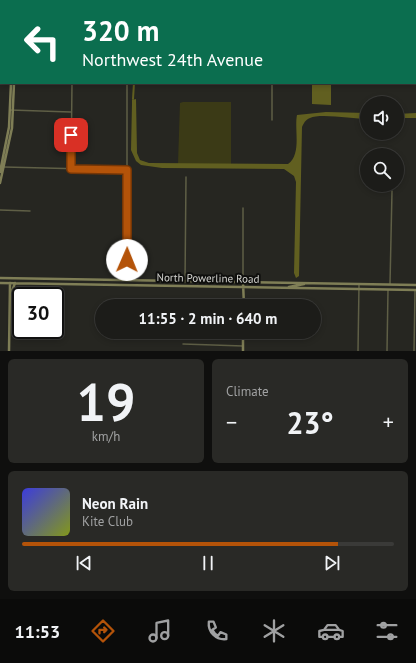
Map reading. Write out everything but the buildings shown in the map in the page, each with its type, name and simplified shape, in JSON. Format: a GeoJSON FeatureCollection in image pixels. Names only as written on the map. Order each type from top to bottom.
{"type":"FeatureCollection","features":[{"type":"Feature","properties":{"kind":"main road"},"geometry":{"type":"LineString","coordinates":[[0,183],[12,110],[11,84]]}},
{"type":"Feature","properties":{"kind":"main road"},"geometry":{"type":"LineString","coordinates":[[1,173],[4,167],[14,84]]}},
{"type":"Feature","properties":{"kind":"main road"},"geometry":{"type":"LineString","coordinates":[[4,167],[5,150]]}},
{"type":"Feature","properties":{"kind":"main road","name":"North Powerline Road"},"geometry":{"type":"LineString","coordinates":[[0,278],[416,285]]}},
{"type":"Feature","properties":{"kind":"main road"},"geometry":{"type":"LineString","coordinates":[[1,283],[9,278]]}},
{"type":"Feature","properties":{"kind":"main road"},"geometry":{"type":"LineString","coordinates":[[9,351],[10,283],[20,279]]}},
{"type":"Feature","properties":{"kind":"main road"},"geometry":{"type":"LineString","coordinates":[[179,286],[186,282]]}},
{"type":"Feature","properties":{"kind":"main road"},"geometry":{"type":"LineString","coordinates":[[185,286],[191,282]]}},
{"type":"Feature","properties":{"kind":"main road"},"geometry":{"type":"LineString","coordinates":[[243,282],[243,299]]}},
{"type":"Feature","properties":{"kind":"main road","name":"North Powerline Road"},"geometry":{"type":"LineString","coordinates":[[1,283],[416,290]]}},
{"type":"Feature","properties":{"kind":"main road"},"geometry":{"type":"LineString","coordinates":[[10,298],[15,283]]}},
{"type":"Feature","properties":{"kind":"main road"},"geometry":{"type":"LineString","coordinates":[[288,287],[291,285],[302,286],[304,283]]}},
{"type":"Feature","properties":{"kind":"main road"},"geometry":{"type":"LineString","coordinates":[[410,290],[416,285]]}},
{"type":"Feature","properties":{"kind":"main road"},"geometry":{"type":"LineString","coordinates":[[243,339],[243,351]]}},
{"type":"Feature","properties":{"kind":"street"},"geometry":{"type":"LineString","coordinates":[[71,169],[72,84]]}},
{"type":"Feature","properties":{"kind":"street"},"geometry":{"type":"LineString","coordinates":[[127,84],[127,280]]}},
{"type":"Feature","properties":{"kind":"street"},"geometry":{"type":"LineString","coordinates":[[272,84],[272,120]]}},
{"type":"Feature","properties":{"kind":"street"},"geometry":{"type":"LineString","coordinates":[[12,110],[71,112]]}},
{"type":"Feature","properties":{"kind":"street"},"geometry":{"type":"LineString","coordinates":[[4,167],[127,170]]}},
{"type":"Feature","properties":{"kind":"street"},"geometry":{"type":"LineString","coordinates":[[186,177],[186,282]]}},
{"type":"Feature","properties":{"kind":"street"},"geometry":{"type":"LineString","coordinates":[[390,284],[392,192]]}},
{"type":"Feature","properties":{"kind":"street"},"geometry":{"type":"LineString","coordinates":[[243,208],[243,282]]}},
{"type":"Feature","properties":{"kind":"street"},"geometry":{"type":"LineString","coordinates":[[0,210],[30,211]]}},
{"type":"Feature","properties":{"kind":"street"},"geometry":{"type":"LineString","coordinates":[[358,351],[359,284]]}},
{"type":"Feature","properties":{"kind":"street"},"geometry":{"type":"LineString","coordinates":[[387,351],[388,290]]}},
{"type":"Feature","properties":{"kind":"street"},"geometry":{"type":"LineString","coordinates":[[414,351],[416,290]]}},
{"type":"Feature","properties":{"kind":"street"},"geometry":{"type":"LineString","coordinates":[[183,344],[243,346]]}},
{"type":"Feature","properties":{"kind":"shaded area"},"geometry":{"type":"Polygon","coordinates":[[[312,84],[331,84],[331,105],[312,104],[312,84]]]}},
{"type":"Feature","properties":{"kind":"shaded area"},"geometry":{"type":"Polygon","coordinates":[[[136,99],[137,153],[140,160],[149,163],[288,164],[295,154],[297,141],[297,115],[326,112],[360,113],[360,118],[329,116],[310,118],[302,127],[299,276],[296,278],[294,273],[296,182],[294,176],[284,169],[162,168],[141,165],[136,161],[131,150],[132,100],[136,99]]]}},
{"type":"Feature","properties":{"kind":"shaded area"},"geometry":{"type":"Polygon","coordinates":[[[231,102],[231,165],[178,164],[180,103],[231,102]]]}},
{"type":"Feature","properties":{"kind":"shaded area"},"geometry":{"type":"Polygon","coordinates":[[[416,113],[416,118],[404,118],[404,114],[416,113]]]}},
{"type":"Feature","properties":{"kind":"waterway"},"geometry":{"type":"LineString","coordinates":[[133,99],[134,84]]}},
{"type":"Feature","properties":{"kind":"route"},"geometry":{"type":"LineString","coordinates":[[71,135],[71,169],[127,170],[127,260]]}}]}
